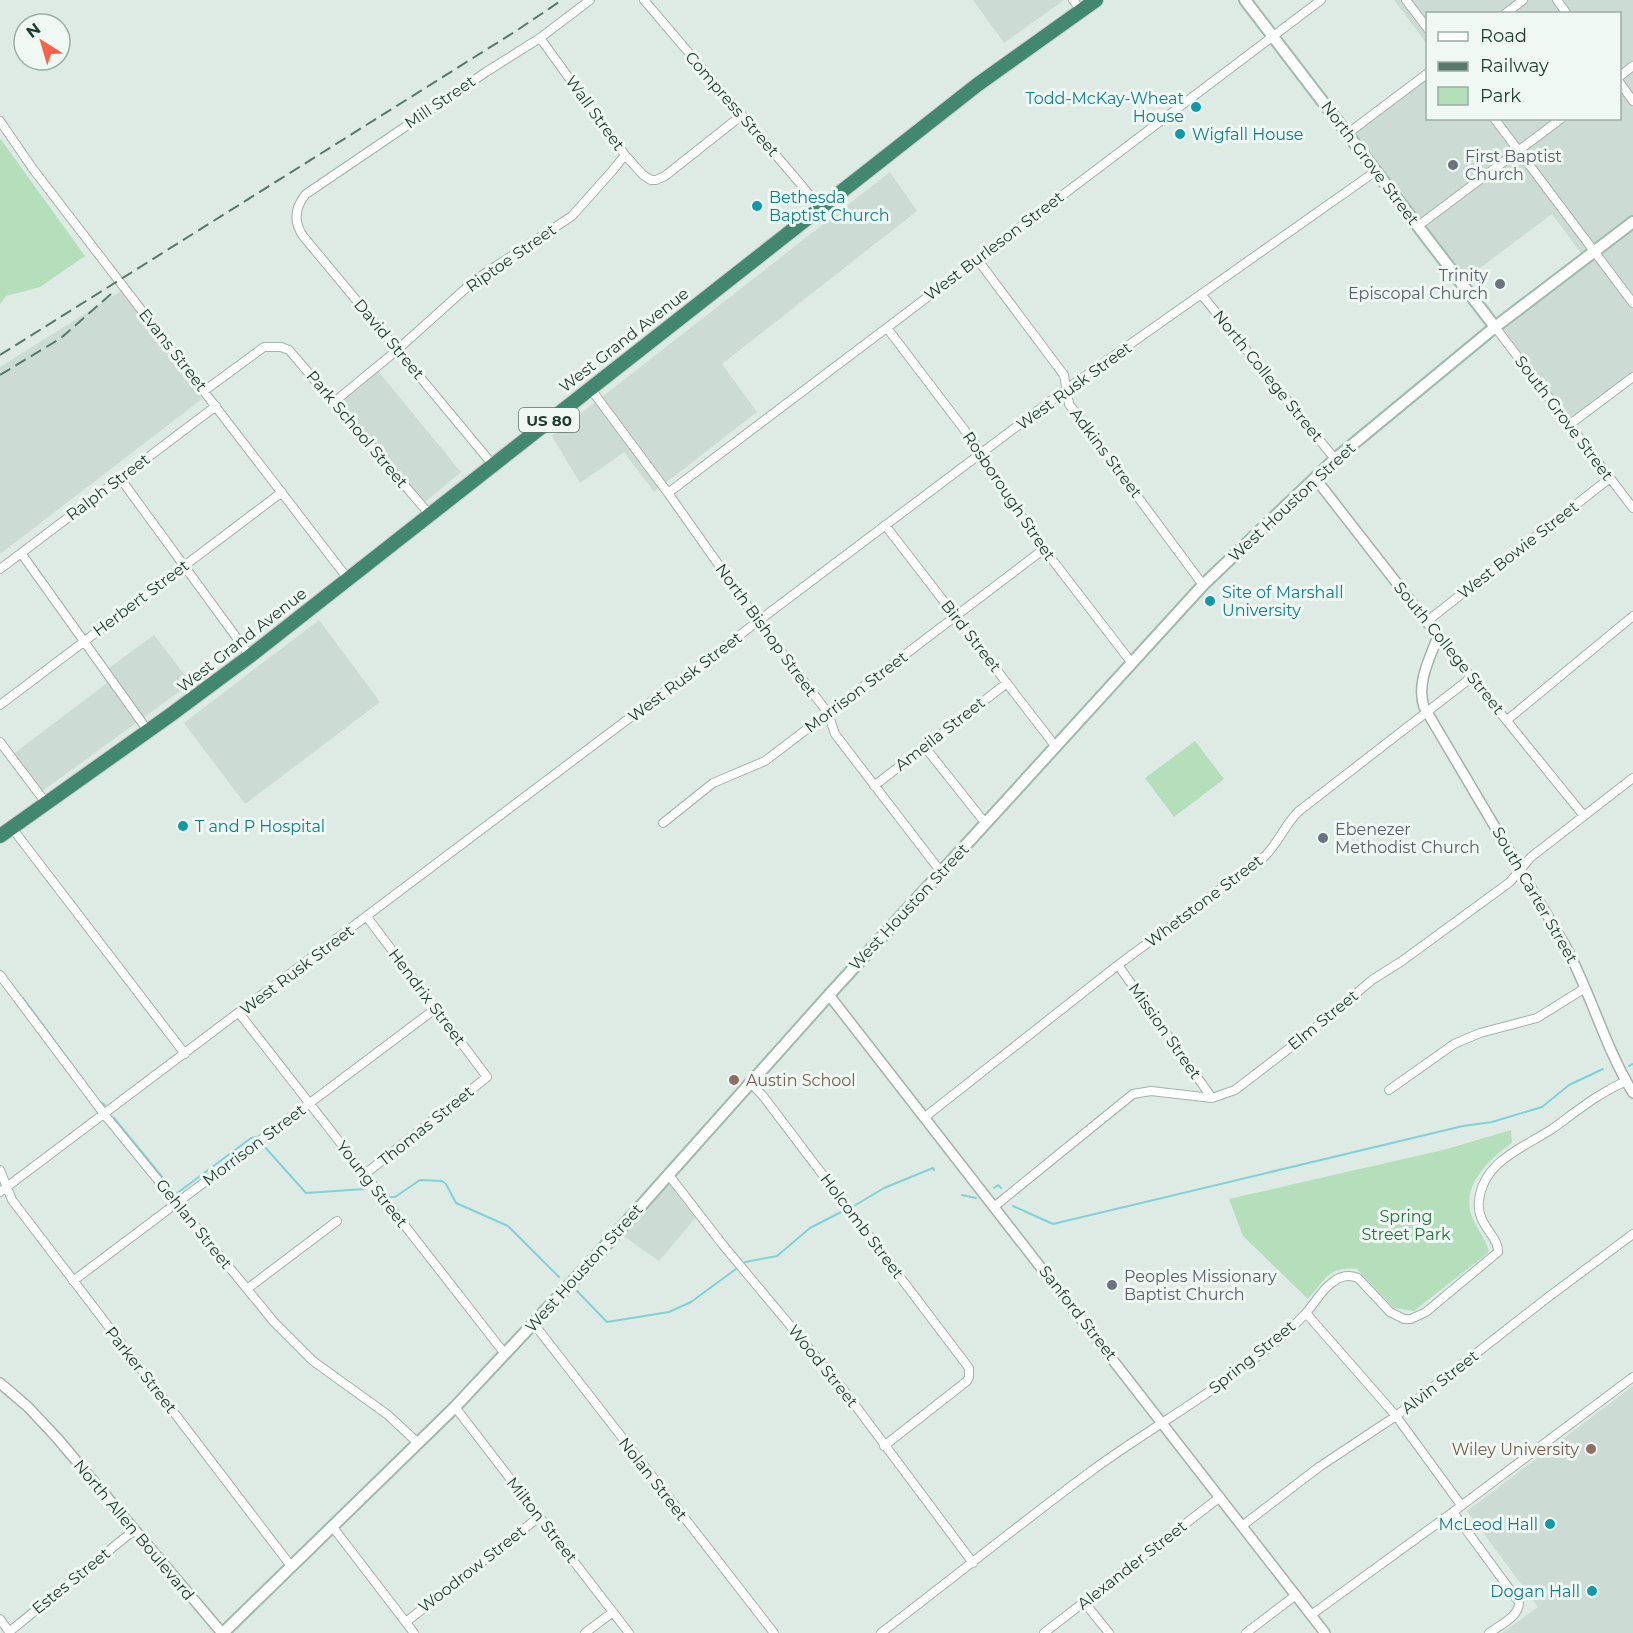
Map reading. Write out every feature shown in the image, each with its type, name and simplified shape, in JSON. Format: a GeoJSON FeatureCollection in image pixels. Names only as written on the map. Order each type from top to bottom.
{"type":"FeatureCollection","features":[{"type":"Feature","properties":{"kind":"highway","name":"West Grand Avenue"},"geometry":{"type":"LineString","coordinates":[[6,832],[250,656],[1077,5],[1096,0]]}},
{"type":"Feature","properties":{"kind":"main road","name":"North Grove Street"},"geometry":{"type":"LineString","coordinates":[[1245,0],[1495,327]]}},
{"type":"Feature","properties":{"kind":"main road","name":"West Houston Street"},"geometry":{"type":"LineString","coordinates":[[222,1633],[455,1407],[534,1324],[829,994],[1203,585],[1335,459],[1495,327],[1633,222]]}},
{"type":"Feature","properties":{"kind":"street","name":"Mill Street"},"geometry":{"type":"LineString","coordinates":[[297,210],[306,194],[468,83],[540,38],[590,0]]}},
{"type":"Feature","properties":{"kind":"street","name":"Compress Street"},"geometry":{"type":"LineString","coordinates":[[644,0],[820,207]]}},
{"type":"Feature","properties":{"kind":"street","name":"West Burleson Street"},"geometry":{"type":"LineString","coordinates":[[668,493],[1321,0]]}},
{"type":"Feature","properties":{"kind":"street"},"geometry":{"type":"LineString","coordinates":[[1406,0],[1426,26]]}},
{"type":"Feature","properties":{"kind":"street"},"geometry":{"type":"LineString","coordinates":[[1508,12],[1523,0]]}},
{"type":"Feature","properties":{"kind":"street","name":"Wall Street"},"geometry":{"type":"LineString","coordinates":[[540,38],[625,155],[643,175],[651,180],[665,176],[742,116]]}},
{"type":"Feature","properties":{"kind":"street"},"geometry":{"type":"LineString","coordinates":[[1621,75],[1633,66]]}},
{"type":"Feature","properties":{"kind":"street"},"geometry":{"type":"LineString","coordinates":[[1347,134],[1426,75]]}},
{"type":"Feature","properties":{"kind":"street"},"geometry":{"type":"LineString","coordinates":[[1621,84],[1633,101]]}},
{"type":"Feature","properties":{"kind":"street"},"geometry":{"type":"LineString","coordinates":[[1496,120],[1633,303]]}},
{"type":"Feature","properties":{"kind":"street"},"geometry":{"type":"LineString","coordinates":[[1418,226],[1559,120]]}},
{"type":"Feature","properties":{"kind":"street","name":"Evans Street"},"geometry":{"type":"LineString","coordinates":[[0,121],[40,178],[348,579]]}},
{"type":"Feature","properties":{"kind":"street","name":"Riptoe Street"},"geometry":{"type":"LineString","coordinates":[[334,402],[398,350],[475,280],[572,216],[625,155]]}},
{"type":"Feature","properties":{"kind":"street","name":"West Rusk Street"},"geometry":{"type":"LineString","coordinates":[[0,1192],[367,918],[1065,390],[1376,171]]}},
{"type":"Feature","properties":{"kind":"street","name":"David Street"},"geometry":{"type":"LineString","coordinates":[[297,210],[298,228],[303,236],[493,465]]}},
{"type":"Feature","properties":{"kind":"street","name":"Adkins Street"},"geometry":{"type":"LineString","coordinates":[[977,259],[1064,375],[1069,404],[1203,585]]}},
{"type":"Feature","properties":{"kind":"street","name":"North College Street"},"geometry":{"type":"LineString","coordinates":[[1201,294],[1335,459]]}},
{"type":"Feature","properties":{"kind":"street","name":"South Grove Street"},"geometry":{"type":"LineString","coordinates":[[1495,327],[1633,508]]}},
{"type":"Feature","properties":{"kind":"street","name":"Rosborough Street"},"geometry":{"type":"LineString","coordinates":[[887,328],[982,453],[987,466],[1044,549],[1131,662]]}},
{"type":"Feature","properties":{"kind":"street","name":"Park School Street"},"geometry":{"type":"LineString","coordinates":[[204,391],[256,351],[273,345],[282,347],[296,357],[430,515]]}},
{"type":"Feature","properties":{"kind":"street"},"geometry":{"type":"LineString","coordinates":[[1569,425],[1633,377]]}},
{"type":"Feature","properties":{"kind":"street","name":"North Bishop Street"},"geometry":{"type":"LineString","coordinates":[[590,388],[759,622],[828,713],[835,734],[941,872]]}},
{"type":"Feature","properties":{"kind":"street","name":"Ralph Street"},"geometry":{"type":"LineString","coordinates":[[0,568],[216,406]]}},
{"type":"Feature","properties":{"kind":"street"},"geometry":{"type":"LineString","coordinates":[[120,478],[250,656]]}},
{"type":"Feature","properties":{"kind":"street","name":"South College Street"},"geometry":{"type":"LineString","coordinates":[[1315,478],[1426,621],[1584,816]]}},
{"type":"Feature","properties":{"kind":"street","name":"West Bowie Street"},"geometry":{"type":"LineString","coordinates":[[1426,621],[1610,478]]}},
{"type":"Feature","properties":{"kind":"street","name":"Herbert Street"},"geometry":{"type":"LineString","coordinates":[[0,705],[282,492]]}},
{"type":"Feature","properties":{"kind":"street","name":"Bird Street"},"geometry":{"type":"LineString","coordinates":[[885,525],[1056,747]]}},
{"type":"Feature","properties":{"kind":"street","name":"Morrison Street"},"geometry":{"type":"LineString","coordinates":[[663,823],[707,787],[758,765],[1044,549]]}},
{"type":"Feature","properties":{"kind":"street"},"geometry":{"type":"LineString","coordinates":[[21,553],[148,731]]}},
{"type":"Feature","properties":{"kind":"street"},"geometry":{"type":"LineString","coordinates":[[1507,720],[1633,616]]}},
{"type":"Feature","properties":{"kind":"street","name":"South Carter Street"},"geometry":{"type":"LineString","coordinates":[[1438,636],[1422,683],[1422,701],[1574,961],[1633,1093]]}},
{"type":"Feature","properties":{"kind":"street","name":"Whetstone Street"},"geometry":{"type":"LineString","coordinates":[[925,1117],[1118,965],[1265,856],[1299,811],[1472,676]]}},
{"type":"Feature","properties":{"kind":"street","name":"Ameila Street"},"geometry":{"type":"LineString","coordinates":[[874,786],[1007,683]]}},
{"type":"Feature","properties":{"kind":"street"},"geometry":{"type":"LineString","coordinates":[[0,742],[46,803]]}},
{"type":"Feature","properties":{"kind":"street"},"geometry":{"type":"LineString","coordinates":[[924,746],[986,824]]}},
{"type":"Feature","properties":{"kind":"street","name":"Elm Street"},"geometry":{"type":"LineString","coordinates":[[1212,1098],[1229,1093],[1242,1084],[1308,1034],[1372,980],[1402,961],[1510,882],[1531,857],[1633,778]]}},
{"type":"Feature","properties":{"kind":"street"},"geometry":{"type":"LineString","coordinates":[[6,832],[185,1054]]}},
{"type":"Feature","properties":{"kind":"street","name":"Hendrix Street"},"geometry":{"type":"LineString","coordinates":[[367,918],[487,1077]]}},
{"type":"Feature","properties":{"kind":"street","name":"Mission Street"},"geometry":{"type":"LineString","coordinates":[[1118,965],[1212,1098]]}},
{"type":"Feature","properties":{"kind":"street","name":"Gehlan Street"},"geometry":{"type":"LineString","coordinates":[[1,977],[104,1114],[290,1339],[313,1361],[388,1415],[418,1443]]}},
{"type":"Feature","properties":{"kind":"street"},"geometry":{"type":"LineString","coordinates":[[1389,1090],[1454,1044],[1471,1035],[1537,1018],[1585,988]]}},
{"type":"Feature","properties":{"kind":"street","name":"Sanford Street"},"geometry":{"type":"LineString","coordinates":[[829,994],[1325,1633]]}},
{"type":"Feature","properties":{"kind":"street","name":"Morrison Street"},"geometry":{"type":"LineString","coordinates":[[73,1281],[435,1009]]}},
{"type":"Feature","properties":{"kind":"street","name":"Young Street"},"geometry":{"type":"LineString","coordinates":[[239,1013],[505,1354]]}},
{"type":"Feature","properties":{"kind":"street","name":"Thomas Street"},"geometry":{"type":"LineString","coordinates":[[365,1174],[487,1077]]}},
{"type":"Feature","properties":{"kind":"street","name":"Spring Street"},"geometry":{"type":"LineString","coordinates":[[881,1633],[1086,1475],[1265,1352],[1306,1313],[1332,1282],[1353,1275],[1390,1312],[1397,1316],[1411,1319],[1426,1312],[1498,1252],[1498,1246],[1482,1221],[1478,1208],[1481,1192],[1494,1168],[1515,1150],[1552,1129],[1595,1096],[1626,1081]]}},
{"type":"Feature","properties":{"kind":"street","name":"Holcomb Street"},"geometry":{"type":"LineString","coordinates":[[750,1082],[959,1353],[970,1372],[967,1381],[884,1446]]}},
{"type":"Feature","properties":{"kind":"street"},"geometry":{"type":"LineString","coordinates":[[995,1206],[1133,1094],[1151,1090],[1212,1098]]}},
{"type":"Feature","properties":{"kind":"street","name":"Parker Street"},"geometry":{"type":"LineString","coordinates":[[0,1170],[12,1200],[291,1566]]}},
{"type":"Feature","properties":{"kind":"street","name":"Wood Street"},"geometry":{"type":"LineString","coordinates":[[668,1174],[723,1245],[836,1380],[973,1563]]}},
{"type":"Feature","properties":{"kind":"street"},"geometry":{"type":"LineString","coordinates":[[247,1289],[337,1221]]}},
{"type":"Feature","properties":{"kind":"street","name":"Alvin Street"},"geometry":{"type":"LineString","coordinates":[[1242,1526],[1319,1467],[1396,1416],[1633,1234]]}},
{"type":"Feature","properties":{"kind":"street"},"geometry":{"type":"LineString","coordinates":[[1306,1313],[1396,1416],[1461,1505]]}},
{"type":"Feature","properties":{"kind":"street","name":"Nolan Street"},"geometry":{"type":"LineString","coordinates":[[534,1324],[774,1633]]}},
{"type":"Feature","properties":{"kind":"street"},"geometry":{"type":"LineString","coordinates":[[1311,1615],[1454,1512],[1633,1377]]}},
{"type":"Feature","properties":{"kind":"street","name":"North Allen Boulevard"},"geometry":{"type":"LineString","coordinates":[[0,1383],[47,1427],[222,1633]]}},
{"type":"Feature","properties":{"kind":"street","name":"Milton Street"},"geometry":{"type":"LineString","coordinates":[[455,1407],[629,1633]]}},
{"type":"Feature","properties":{"kind":"street","name":"Alexander Street"},"geometry":{"type":"LineString","coordinates":[[1044,1633],[1220,1497]]}},
{"type":"Feature","properties":{"kind":"street"},"geometry":{"type":"LineString","coordinates":[[1454,1512],[1518,1598],[1520,1607],[1516,1613],[1489,1633]]}},
{"type":"Feature","properties":{"kind":"street","name":"Woodrow Street"},"geometry":{"type":"LineString","coordinates":[[406,1622],[539,1517]]}},
{"type":"Feature","properties":{"kind":"street"},"geometry":{"type":"LineString","coordinates":[[332,1526],[414,1633]]}},
{"type":"Feature","properties":{"kind":"street","name":"Estes Street"},"geometry":{"type":"LineString","coordinates":[[9,1633],[133,1531]]}},
{"type":"Feature","properties":{"kind":"street"},"geometry":{"type":"LineString","coordinates":[[1246,1633],[1296,1595]]}},
{"type":"Feature","properties":{"kind":"street"},"geometry":{"type":"LineString","coordinates":[[1084,1602],[1109,1633]]}},
{"type":"Feature","properties":{"kind":"street"},"geometry":{"type":"LineString","coordinates":[[585,1633],[612,1612]]}},
{"type":"Feature","properties":{"kind":"street"},"geometry":{"type":"LineString","coordinates":[[0,1619],[9,1633]]}},
{"type":"Feature","properties":{"kind":"shaded area"},"geometry":{"type":"Polygon","coordinates":[[[973,0],[1064,0],[1004,43],[973,0]]]}},
{"type":"Feature","properties":{"kind":"shaded area"},"geometry":{"type":"Polygon","coordinates":[[[1394,0],[1633,0],[1633,373],[1569,421],[1501,330],[1589,264],[1552,214],[1464,280],[1354,134],[1426,80],[1426,120],[1621,120],[1621,12],[1426,12],[1426,43],[1394,0]]]}},
{"type":"Feature","properties":{"kind":"shaded area"},"geometry":{"type":"Polygon","coordinates":[[[890,172],[917,211],[722,364],[757,412],[654,492],[624,452],[580,483],[552,436],[890,172]]]}},
{"type":"Feature","properties":{"kind":"shaded area"},"geometry":{"type":"Polygon","coordinates":[[[121,291],[202,399],[0,554],[0,367],[121,291]]]}},
{"type":"Feature","properties":{"kind":"shaded area"},"geometry":{"type":"Polygon","coordinates":[[[378,371],[461,472],[423,504],[340,402],[378,371]]]}},
{"type":"Feature","properties":{"kind":"shaded area"},"geometry":{"type":"Polygon","coordinates":[[[319,620],[380,702],[245,804],[184,723],[319,620]]]}},
{"type":"Feature","properties":{"kind":"shaded area"},"geometry":{"type":"Polygon","coordinates":[[[154,635],[191,683],[41,792],[12,755],[107,683],[101,674],[154,635]]]}},
{"type":"Feature","properties":{"kind":"shaded area"},"geometry":{"type":"Polygon","coordinates":[[[676,1176],[702,1210],[659,1261],[622,1235],[676,1176]]]}},
{"type":"Feature","properties":{"kind":"shaded area","name":"Wiley University"},"geometry":{"type":"Polygon","coordinates":[[[1633,1386],[1633,1633],[1502,1633],[1538,1607],[1467,1511],[1633,1386]]]}},
{"type":"Feature","properties":{"kind":"green space"},"geometry":{"type":"Polygon","coordinates":[[[0,138],[85,256],[40,287],[6,296],[0,304],[0,138]]]}},
{"type":"Feature","properties":{"kind":"green space"},"geometry":{"type":"Polygon","coordinates":[[[1195,741],[1224,779],[1174,817],[1145,778],[1195,741]]]}},
{"type":"Feature","properties":{"kind":"green space","name":"Spring Street Park"},"geometry":{"type":"Polygon","coordinates":[[[1511,1130],[1512,1143],[1496,1155],[1481,1171],[1475,1180],[1469,1200],[1470,1210],[1489,1252],[1414,1311],[1394,1308],[1357,1269],[1333,1272],[1323,1280],[1308,1299],[1243,1236],[1229,1199],[1443,1150],[1511,1130]]]}},
{"type":"Feature","properties":{"kind":"waterway"},"geometry":{"type":"LineString","coordinates":[[23,998],[99,1101],[105,1105]]}},
{"type":"Feature","properties":{"kind":"waterway"},"geometry":{"type":"LineString","coordinates":[[1629,1066],[1633,1064]]}},
{"type":"Feature","properties":{"kind":"waterway"},"geometry":{"type":"LineString","coordinates":[[1013,1206],[1053,1224],[1463,1126],[1492,1122],[1542,1107],[1569,1085],[1603,1069]]}},
{"type":"Feature","properties":{"kind":"waterway"},"geometry":{"type":"LineString","coordinates":[[114,1118],[176,1194],[251,1138],[256,1137]]}},
{"type":"Feature","properties":{"kind":"waterway"},"geometry":{"type":"LineString","coordinates":[[263,1145],[306,1193],[365,1189]]}},
{"type":"Feature","properties":{"kind":"waterway"},"geometry":{"type":"LineString","coordinates":[[854,1206],[884,1188],[933,1168],[934,1170]]}},
{"type":"Feature","properties":{"kind":"waterway"},"geometry":{"type":"LineString","coordinates":[[389,1197],[395,1197],[420,1180],[442,1181],[456,1203],[508,1226],[559,1277]]}},
{"type":"Feature","properties":{"kind":"waterway"},"geometry":{"type":"LineString","coordinates":[[994,1188],[998,1185],[1001,1188]]}},
{"type":"Feature","properties":{"kind":"waterway"},"geometry":{"type":"LineString","coordinates":[[962,1195],[976,1198]]}},
{"type":"Feature","properties":{"kind":"waterway"},"geometry":{"type":"LineString","coordinates":[[745,1262],[777,1256],[810,1228],[845,1210]]}},
{"type":"Feature","properties":{"kind":"waterway"},"geometry":{"type":"LineString","coordinates":[[577,1291],[607,1322],[669,1312],[691,1302],[736,1269]]}},
{"type":"Feature","properties":{"kind":"railway"},"geometry":{"type":"LineString","coordinates":[[0,355],[562,0]]}},
{"type":"Feature","properties":{"kind":"railway"},"geometry":{"type":"LineString","coordinates":[[0,375],[61,338],[111,294]]}},
{"type":"Feature","properties":{"kind":"place","name":"Todd-McKay-Wheat House"},"geometry":{"type":"Point","coordinates":[1196,107]}},
{"type":"Feature","properties":{"kind":"place","name":"Wigfall House"},"geometry":{"type":"Point","coordinates":[1180,134]}},
{"type":"Feature","properties":{"kind":"place","name":"First Baptist Church"},"geometry":{"type":"Point","coordinates":[1453,165]}},
{"type":"Feature","properties":{"kind":"place","name":"Bethesda Baptist Church"},"geometry":{"type":"Point","coordinates":[757,206]}},
{"type":"Feature","properties":{"kind":"place","name":"Trinity Episcopal Church"},"geometry":{"type":"Point","coordinates":[1500,284]}},
{"type":"Feature","properties":{"kind":"place","name":"Site of Marshall University"},"geometry":{"type":"Point","coordinates":[1210,601]}},
{"type":"Feature","properties":{"kind":"place","name":"T and P Hospital"},"geometry":{"type":"Point","coordinates":[183,826]}},
{"type":"Feature","properties":{"kind":"place","name":"Ebenezer Methodist Church"},"geometry":{"type":"Point","coordinates":[1323,838]}},
{"type":"Feature","properties":{"kind":"place","name":"Austin School"},"geometry":{"type":"Point","coordinates":[734,1080]}},
{"type":"Feature","properties":{"kind":"place","name":"Peoples Missionary Baptist Church"},"geometry":{"type":"Point","coordinates":[1112,1285]}},
{"type":"Feature","properties":{"kind":"place","name":"Wiley University"},"geometry":{"type":"Point","coordinates":[1591,1449]}},
{"type":"Feature","properties":{"kind":"place","name":"McLeod Hall"},"geometry":{"type":"Point","coordinates":[1550,1524]}},
{"type":"Feature","properties":{"kind":"place","name":"Dogan Hall"},"geometry":{"type":"Point","coordinates":[1592,1591]}}]}
